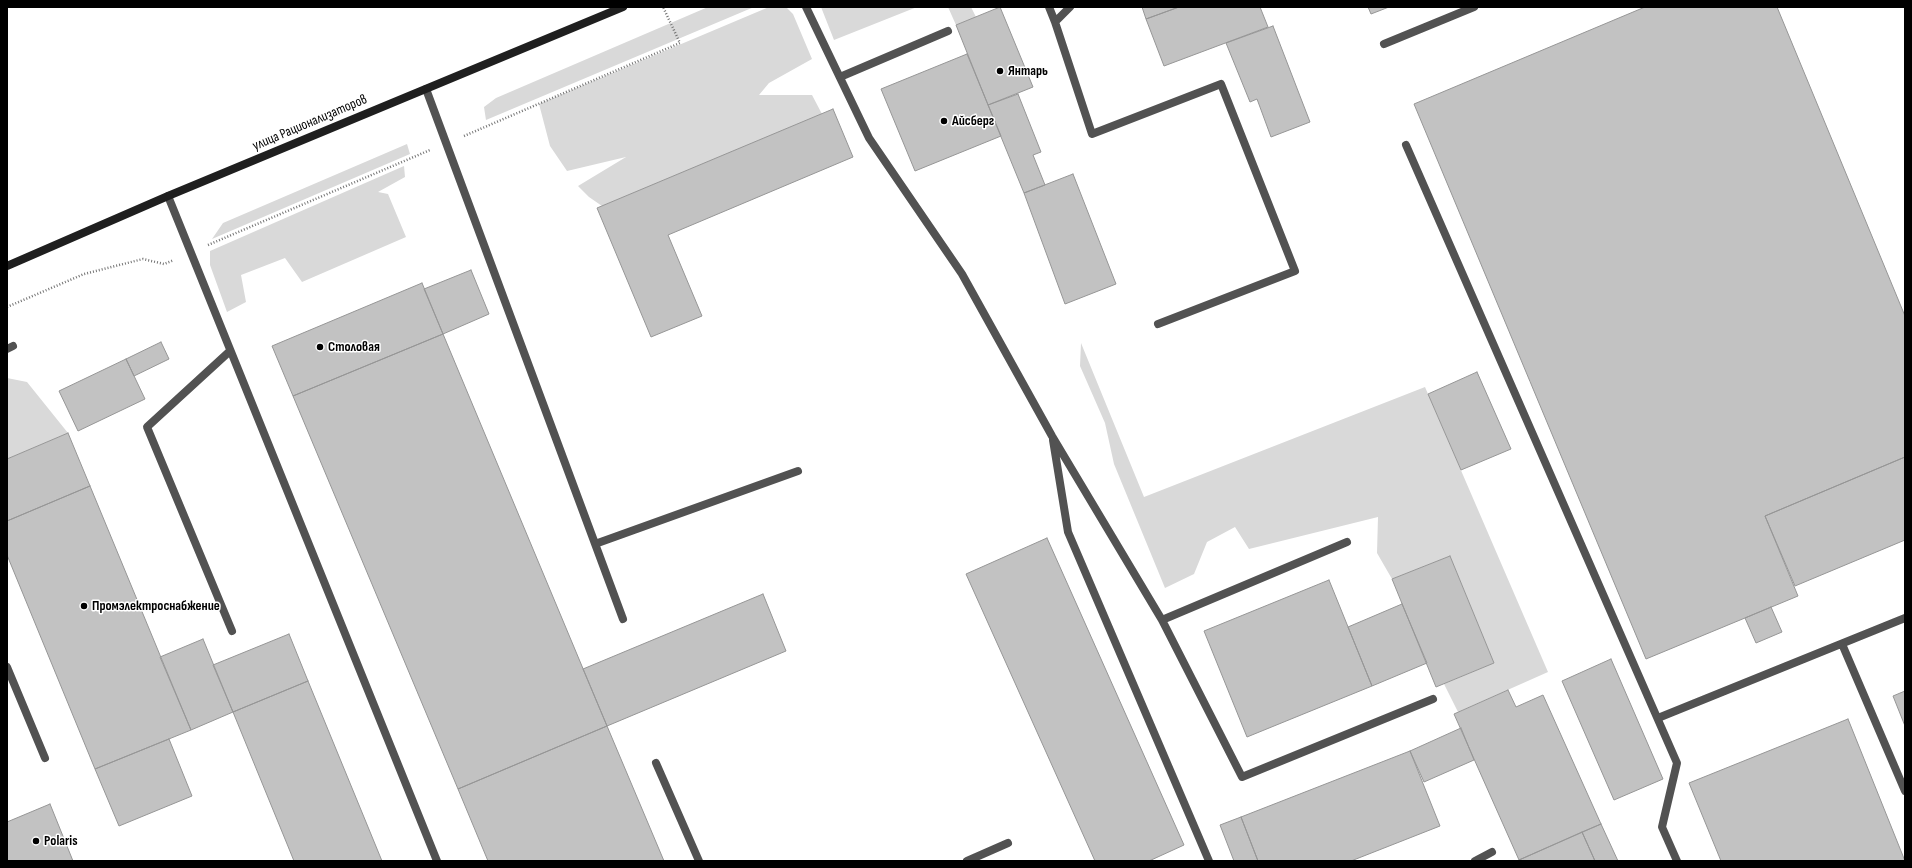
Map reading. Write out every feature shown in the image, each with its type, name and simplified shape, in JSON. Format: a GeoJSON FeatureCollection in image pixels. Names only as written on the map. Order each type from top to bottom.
{"type":"FeatureCollection","features":[{"type":"Feature","properties":{"kind":"main road","name":"улица Рационализаторов"},"geometry":{"type":"LineString","coordinates":[[7,266],[168,196],[623,7]]}},
{"type":"Feature","properties":{"kind":"lane"},"geometry":{"type":"LineString","coordinates":[[806,7],[869,138],[962,274],[1052,436],[1162,620],[1242,777],[1433,698]]}},
{"type":"Feature","properties":{"kind":"lane"},"geometry":{"type":"LineString","coordinates":[[1048,7],[1055,22],[1092,134],[1221,84],[1295,271],[1158,324]]}},
{"type":"Feature","properties":{"kind":"lane"},"geometry":{"type":"LineString","coordinates":[[1055,22],[1070,7]]}},
{"type":"Feature","properties":{"kind":"lane"},"geometry":{"type":"LineString","coordinates":[[1384,44],[1474,7]]}},
{"type":"Feature","properties":{"kind":"lane"},"geometry":{"type":"LineString","coordinates":[[840,77],[948,31]]}},
{"type":"Feature","properties":{"kind":"lane"},"geometry":{"type":"LineString","coordinates":[[426,89],[623,619]]}},
{"type":"Feature","properties":{"kind":"lane"},"geometry":{"type":"LineString","coordinates":[[1406,145],[1678,763],[1662,828],[1677,861]]}},
{"type":"Feature","properties":{"kind":"lane"},"geometry":{"type":"LineString","coordinates":[[168,196],[437,861]]}},
{"type":"Feature","properties":{"kind":"lane"},"geometry":{"type":"LineString","coordinates":[[230,351],[147,427],[232,631]]}},
{"type":"Feature","properties":{"kind":"lane"},"geometry":{"type":"LineString","coordinates":[[1052,436],[1068,532],[1209,861]]}},
{"type":"Feature","properties":{"kind":"lane"},"geometry":{"type":"LineString","coordinates":[[596,544],[798,471]]}},
{"type":"Feature","properties":{"kind":"lane"},"geometry":{"type":"LineString","coordinates":[[1162,620],[1346,542]]}},
{"type":"Feature","properties":{"kind":"lane"},"geometry":{"type":"LineString","coordinates":[[1658,718],[1905,618]]}},
{"type":"Feature","properties":{"kind":"lane"},"geometry":{"type":"LineString","coordinates":[[1842,644],[1905,791]]}},
{"type":"Feature","properties":{"kind":"lane"},"geometry":{"type":"LineString","coordinates":[[7,667],[45,758]]}},
{"type":"Feature","properties":{"kind":"lane"},"geometry":{"type":"LineString","coordinates":[[656,763],[699,861]]}},
{"type":"Feature","properties":{"kind":"lane"},"geometry":{"type":"LineString","coordinates":[[967,861],[1008,843]]}},
{"type":"Feature","properties":{"kind":"lane"},"geometry":{"type":"LineString","coordinates":[[1475,861],[1492,852]]}},
{"type":"Feature","properties":{"kind":"path"},"geometry":{"type":"LineString","coordinates":[[7,307],[84,274],[143,259],[164,264],[680,42],[663,7]]}},
{"type":"Feature","properties":{"kind":"shaded area"},"geometry":{"type":"Polygon","coordinates":[[[708,7],[754,7],[486,120],[484,107],[496,98],[708,7]]]}},
{"type":"Feature","properties":{"kind":"shaded area"},"geometry":{"type":"Polygon","coordinates":[[[769,7],[786,7],[793,14],[812,59],[769,83],[759,95],[812,95],[822,114],[602,206],[589,197],[578,186],[626,157],[567,171],[550,146],[539,104],[769,7]]]}},
{"type":"Feature","properties":{"kind":"shaded area"},"geometry":{"type":"Polygon","coordinates":[[[821,7],[917,7],[834,40],[821,7]]]}},
{"type":"Feature","properties":{"kind":"shaded area"},"geometry":{"type":"Polygon","coordinates":[[[948,7],[971,7],[976,17],[956,25],[948,7]]]}},
{"type":"Feature","properties":{"kind":"shaded area"},"geometry":{"type":"Polygon","coordinates":[[[407,144],[410,154],[212,239],[223,223],[407,144]]]}},
{"type":"Feature","properties":{"kind":"shaded area"},"geometry":{"type":"Polygon","coordinates":[[[404,166],[405,177],[378,192],[388,194],[406,237],[302,282],[285,258],[241,275],[246,302],[227,312],[210,265],[210,251],[404,166]]]}},
{"type":"Feature","properties":{"kind":"shaded area"},"geometry":{"type":"Polygon","coordinates":[[[1081,343],[1144,497],[1425,387],[1548,672],[1458,712],[1444,684],[1494,663],[1450,556],[1392,579],[1377,553],[1378,517],[1249,549],[1235,527],[1207,542],[1194,574],[1165,588],[1114,464],[1105,423],[1080,366],[1081,343]]]}},
{"type":"Feature","properties":{"kind":"shaded area"},"geometry":{"type":"Polygon","coordinates":[[[7,378],[27,382],[68,433],[7,459],[7,378]]]}},
{"type":"Feature","properties":{"kind":"building","name":"Янтарь"},"geometry":{"type":"Polygon","coordinates":[[[1000,7],[1033,87],[988,105],[956,25],[1000,7]]]}},
{"type":"Feature","properties":{"kind":"building"},"geometry":{"type":"Polygon","coordinates":[[[1142,7],[1179,7],[1146,19],[1142,7]]]}},
{"type":"Feature","properties":{"kind":"building"},"geometry":{"type":"Polygon","coordinates":[[[1179,7],[1260,7],[1268,27],[1164,66],[1146,19],[1179,7]]]}},
{"type":"Feature","properties":{"kind":"building"},"geometry":{"type":"Polygon","coordinates":[[[1368,7],[1389,7],[1371,14],[1368,7]]]}},
{"type":"Feature","properties":{"kind":"building"},"geometry":{"type":"Polygon","coordinates":[[[1645,7],[1777,7],[1905,316],[1905,457],[1765,516],[1798,596],[1646,659],[1414,104],[1645,7]]]}},
{"type":"Feature","properties":{"kind":"building"},"geometry":{"type":"Polygon","coordinates":[[[1273,26],[1310,122],[1271,137],[1257,99],[1250,102],[1226,43],[1273,26]]]}},
{"type":"Feature","properties":{"kind":"building","name":"Айсберг"},"geometry":{"type":"Polygon","coordinates":[[[967,54],[1001,136],[915,171],[881,89],[967,54]]]}},
{"type":"Feature","properties":{"kind":"building"},"geometry":{"type":"Polygon","coordinates":[[[1018,94],[1041,152],[1033,155],[1045,185],[1024,193],[988,105],[1018,94]]]}},
{"type":"Feature","properties":{"kind":"building"},"geometry":{"type":"Polygon","coordinates":[[[833,109],[853,157],[668,235],[702,316],[651,337],[597,208],[833,109]]]}},
{"type":"Feature","properties":{"kind":"building"},"geometry":{"type":"Polygon","coordinates":[[[1073,174],[1116,284],[1065,304],[1024,193],[1073,174]]]}},
{"type":"Feature","properties":{"kind":"building"},"geometry":{"type":"Polygon","coordinates":[[[471,270],[489,314],[443,334],[424,289],[471,270]]]}},
{"type":"Feature","properties":{"kind":"building"},"geometry":{"type":"Polygon","coordinates":[[[422,283],[443,334],[293,396],[272,346],[422,283]]]}},
{"type":"Feature","properties":{"kind":"building"},"geometry":{"type":"Polygon","coordinates":[[[443,334],[607,726],[458,789],[293,396],[443,334]]]}},
{"type":"Feature","properties":{"kind":"building"},"geometry":{"type":"Polygon","coordinates":[[[161,342],[169,359],[134,376],[126,359],[161,342]]]}},
{"type":"Feature","properties":{"kind":"building"},"geometry":{"type":"Polygon","coordinates":[[[126,359],[145,399],[78,431],[59,391],[126,359]]]}},
{"type":"Feature","properties":{"kind":"building"},"geometry":{"type":"Polygon","coordinates":[[[1477,372],[1511,449],[1461,470],[1428,394],[1477,372]]]}},
{"type":"Feature","properties":{"kind":"building"},"geometry":{"type":"Polygon","coordinates":[[[68,433],[90,486],[7,521],[7,459],[68,433]]]}},
{"type":"Feature","properties":{"kind":"building"},"geometry":{"type":"Polygon","coordinates":[[[1905,457],[1905,540],[1795,586],[1765,516],[1905,457]]]}},
{"type":"Feature","properties":{"kind":"building","name":"Промэлектроснабжение"},"geometry":{"type":"Polygon","coordinates":[[[90,486],[191,730],[95,769],[7,555],[7,521],[90,486]]]}},
{"type":"Feature","properties":{"kind":"building"},"geometry":{"type":"Polygon","coordinates":[[[1047,538],[1184,845],[1149,861],[1095,861],[966,574],[1047,538]]]}},
{"type":"Feature","properties":{"kind":"building"},"geometry":{"type":"Polygon","coordinates":[[[1450,556],[1494,663],[1436,687],[1392,579],[1450,556]]]}},
{"type":"Feature","properties":{"kind":"building"},"geometry":{"type":"Polygon","coordinates":[[[1329,580],[1372,686],[1247,737],[1204,631],[1329,580]]]}},
{"type":"Feature","properties":{"kind":"building"},"geometry":{"type":"Polygon","coordinates":[[[763,594],[786,651],[607,726],[583,669],[763,594]]]}},
{"type":"Feature","properties":{"kind":"building"},"geometry":{"type":"Polygon","coordinates":[[[1402,604],[1427,663],[1372,686],[1348,627],[1402,604]]]}},
{"type":"Feature","properties":{"kind":"building"},"geometry":{"type":"Polygon","coordinates":[[[1771,607],[1782,632],[1756,643],[1745,618],[1771,607]]]}},
{"type":"Feature","properties":{"kind":"building"},"geometry":{"type":"Polygon","coordinates":[[[289,634],[308,681],[233,712],[213,665],[289,634]]]}},
{"type":"Feature","properties":{"kind":"building"},"geometry":{"type":"Polygon","coordinates":[[[203,639],[233,712],[191,730],[160,657],[203,639]]]}},
{"type":"Feature","properties":{"kind":"building"},"geometry":{"type":"Polygon","coordinates":[[[1611,659],[1663,779],[1614,800],[1562,681],[1611,659]]]}},
{"type":"Feature","properties":{"kind":"building"},"geometry":{"type":"Polygon","coordinates":[[[308,681],[382,861],[294,861],[233,712],[308,681]]]}},
{"type":"Feature","properties":{"kind":"building"},"geometry":{"type":"Polygon","coordinates":[[[1508,690],[1516,707],[1543,695],[1601,824],[1519,860],[1454,714],[1508,690]]]}},
{"type":"Feature","properties":{"kind":"building"},"geometry":{"type":"Polygon","coordinates":[[[1905,691],[1905,726],[1893,696],[1905,691]]]}},
{"type":"Feature","properties":{"kind":"building"},"geometry":{"type":"Polygon","coordinates":[[[1848,719],[1905,861],[1721,861],[1689,783],[1848,719]]]}},
{"type":"Feature","properties":{"kind":"building"},"geometry":{"type":"Polygon","coordinates":[[[607,726],[664,861],[488,861],[458,789],[607,726]]]}},
{"type":"Feature","properties":{"kind":"building"},"geometry":{"type":"Polygon","coordinates":[[[1461,728],[1474,760],[1424,782],[1410,751],[1461,728]]]}},
{"type":"Feature","properties":{"kind":"building"},"geometry":{"type":"Polygon","coordinates":[[[169,739],[192,796],[119,826],[95,769],[169,739]]]}},
{"type":"Feature","properties":{"kind":"building"},"geometry":{"type":"Polygon","coordinates":[[[1410,751],[1440,826],[1351,861],[1258,861],[1241,817],[1410,751]]]}},
{"type":"Feature","properties":{"kind":"building","name":"Polaris"},"geometry":{"type":"Polygon","coordinates":[[[50,804],[73,861],[7,861],[7,822],[50,804]]]}},
{"type":"Feature","properties":{"kind":"building"},"geometry":{"type":"Polygon","coordinates":[[[1241,817],[1258,861],[1234,861],[1220,825],[1241,817]]]}},
{"type":"Feature","properties":{"kind":"building"},"geometry":{"type":"Polygon","coordinates":[[[1601,824],[1618,861],[1595,861],[1582,832],[1601,824]]]}},
{"type":"Feature","properties":{"kind":"building"},"geometry":{"type":"Polygon","coordinates":[[[1582,832],[1595,861],[1519,861],[1519,860],[1582,832]]]}},
{"type":"Feature","properties":{"kind":"place","name":"Янтарь"},"geometry":{"type":"Point","coordinates":[1000,71]}},
{"type":"Feature","properties":{"kind":"place","name":"Айсберг"},"geometry":{"type":"Point","coordinates":[944,121]}},
{"type":"Feature","properties":{"kind":"place","name":"Столовая"},"geometry":{"type":"Point","coordinates":[320,347]}},
{"type":"Feature","properties":{"kind":"place","name":"Промэлектроснабжение"},"geometry":{"type":"Point","coordinates":[84,606]}},
{"type":"Feature","properties":{"kind":"place","name":"Polaris"},"geometry":{"type":"Point","coordinates":[36,841]}}]}
